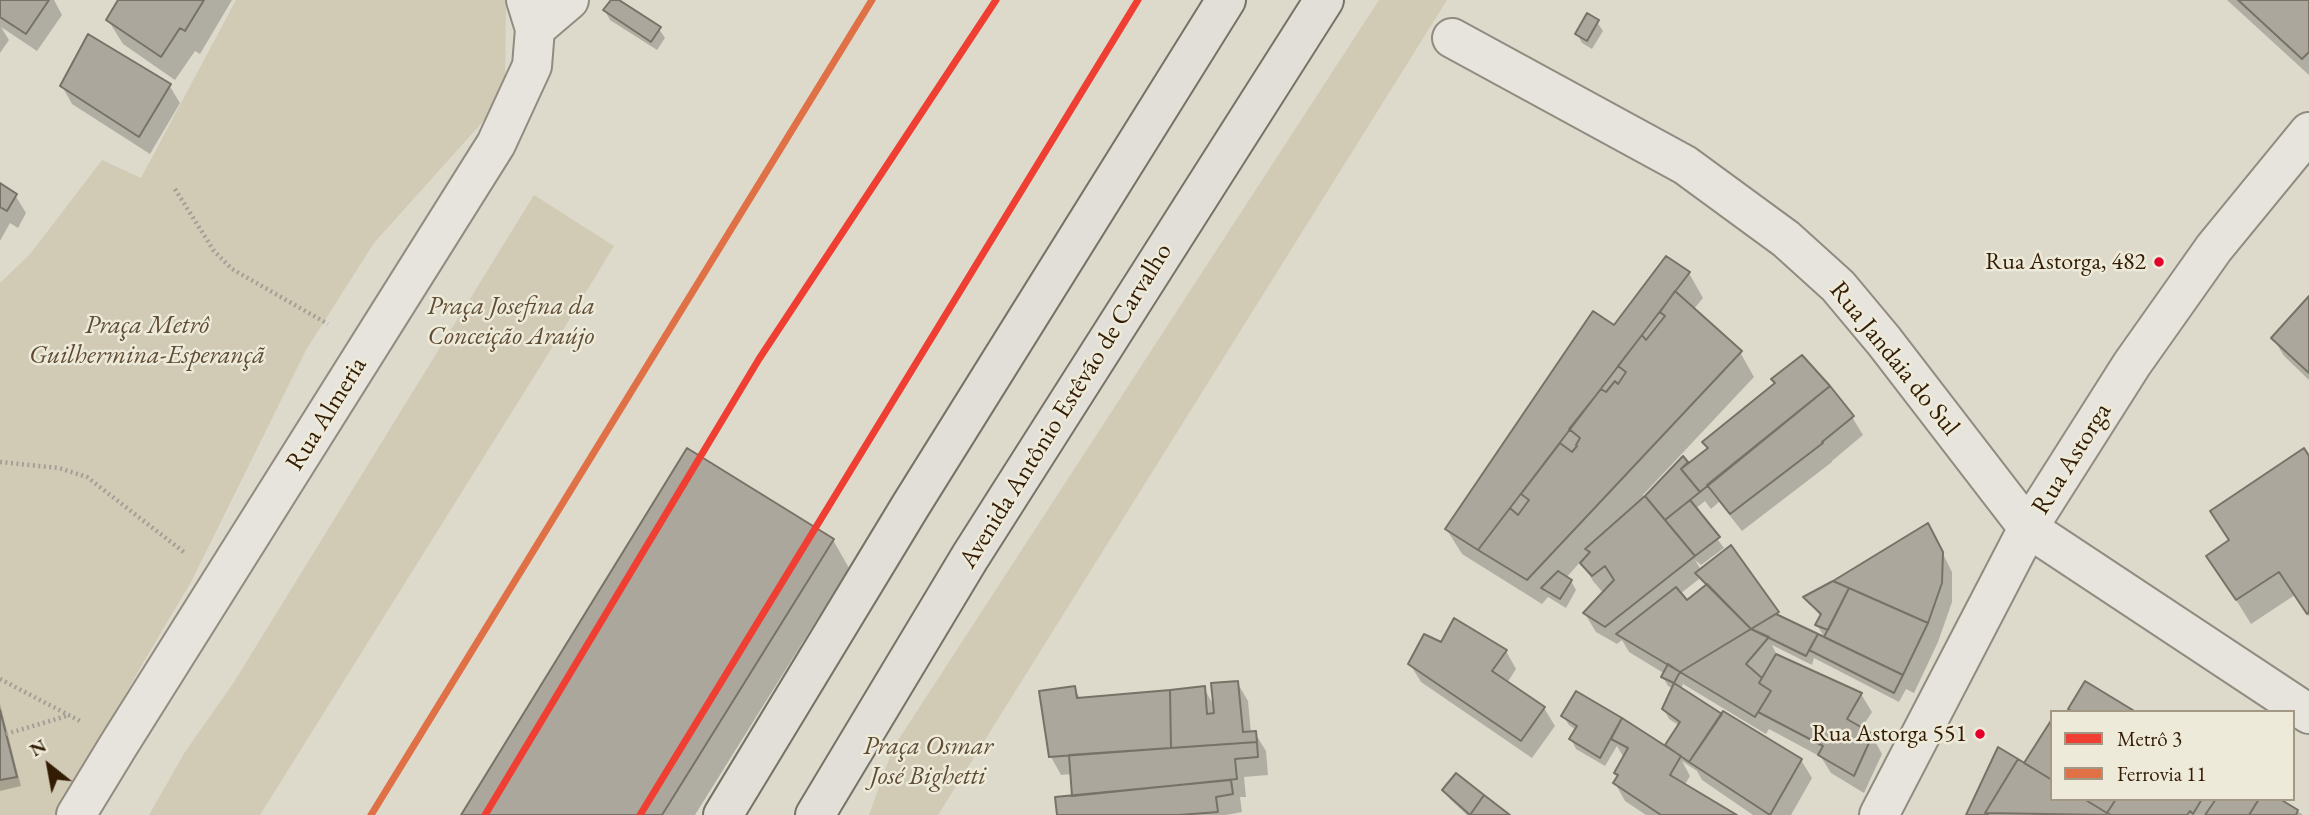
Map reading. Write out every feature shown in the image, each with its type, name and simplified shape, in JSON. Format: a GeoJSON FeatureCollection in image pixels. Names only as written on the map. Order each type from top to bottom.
{"type":"FeatureCollection","features":[{"type":"Feature","properties":{"kind":"highway"},"geometry":{"type":"LineString","coordinates":[[723,815],[911,505],[1226,0]]}},
{"type":"Feature","properties":{"kind":"highway","name":"Avenida Antônio Estêvão de Carvalho"},"geometry":{"type":"LineString","coordinates":[[815,815],[970,557],[1324,0]]}},
{"type":"Feature","properties":{"kind":"street"},"geometry":{"type":"LineString","coordinates":[[531,14],[569,0]]}},
{"type":"Feature","properties":{"kind":"street","name":"Rua Almeria"},"geometry":{"type":"LineString","coordinates":[[76,815],[496,144],[532,66],[531,14]]}},
{"type":"Feature","properties":{"kind":"street","name":"Rua Jandaia do Sul"},"geometry":{"type":"LineString","coordinates":[[1452,38],[1685,165],[1786,239],[1838,286],[1884,341],[2028,528],[2309,714]]}},
{"type":"Feature","properties":{"kind":"street","name":"Rua Astorga"},"geometry":{"type":"LineString","coordinates":[[1879,815],[2028,528],[2132,364],[2214,248],[2309,132]]}},
{"type":"Feature","properties":{"kind":"path"},"geometry":{"type":"LineString","coordinates":[[175,189],[214,251],[232,270],[369,348]]}},
{"type":"Feature","properties":{"kind":"path"},"geometry":{"type":"LineString","coordinates":[[0,462],[59,468],[87,477],[222,581]]}},
{"type":"Feature","properties":{"kind":"path"},"geometry":{"type":"LineString","coordinates":[[0,679],[71,715],[118,746]]}},
{"type":"Feature","properties":{"kind":"path"},"geometry":{"type":"LineString","coordinates":[[6,734],[71,715]]}},
{"type":"Feature","properties":{"kind":"green space","name":"Praça Metrô Guilhermina-Esperançã"},"geometry":{"type":"Polygon","coordinates":[[[236,0],[506,0],[505,97],[374,243],[306,350],[191,582],[58,815],[0,815],[0,283],[31,253],[102,160],[141,178],[236,0]]]}},
{"type":"Feature","properties":{"kind":"green space","name":"Praça Osmar José Bighetti"},"geometry":{"type":"Polygon","coordinates":[[[1379,0],[1447,0],[938,815],[869,815],[893,748],[1379,0]]]}},
{"type":"Feature","properties":{"kind":"green space","name":"Praça Josefina da Conceição Araújo"},"geometry":{"type":"Polygon","coordinates":[[[534,195],[614,246],[555,343],[260,815],[149,815],[185,752],[234,682],[534,195]]]}},
{"type":"Feature","properties":{"kind":"building"},"geometry":{"type":"Polygon","coordinates":[[[0,0],[49,0],[26,34],[0,17],[0,0]]]}},
{"type":"Feature","properties":{"kind":"building"},"geometry":{"type":"Polygon","coordinates":[[[118,0],[204,0],[185,31],[180,28],[161,57],[106,20],[118,0]]]}},
{"type":"Feature","properties":{"kind":"building"},"geometry":{"type":"Polygon","coordinates":[[[611,0],[619,0],[661,27],[651,42],[603,10],[611,0]]]}},
{"type":"Feature","properties":{"kind":"building"},"geometry":{"type":"Polygon","coordinates":[[[2238,0],[2309,0],[2309,52],[2302,59],[2238,0]]]}},
{"type":"Feature","properties":{"kind":"building"},"geometry":{"type":"Polygon","coordinates":[[[1587,13],[1599,20],[1587,41],[1575,34],[1587,13]]]}},
{"type":"Feature","properties":{"kind":"building"},"geometry":{"type":"Polygon","coordinates":[[[88,34],[171,84],[139,137],[60,86],[88,34]]]}},
{"type":"Feature","properties":{"kind":"building"},"geometry":{"type":"Polygon","coordinates":[[[0,183],[17,194],[7,211],[0,207],[0,183]]]}},
{"type":"Feature","properties":{"kind":"building"},"geometry":{"type":"Polygon","coordinates":[[[1666,256],[1690,272],[1478,550],[1445,529],[1593,311],[1614,325],[1666,256]]]}},
{"type":"Feature","properties":{"kind":"building"},"geometry":{"type":"Polygon","coordinates":[[[1675,291],[1742,351],[1527,580],[1478,550],[1510,508],[1518,515],[1529,500],[1521,494],[1560,443],[1572,452],[1577,446],[1580,438],[1569,429],[1601,389],[1606,392],[1615,381],[1618,384],[1626,372],[1618,366],[1642,335],[1646,340],[1665,316],[1660,312],[1675,291]]]}},
{"type":"Feature","properties":{"kind":"building"},"geometry":{"type":"Polygon","coordinates":[[[2309,296],[2309,373],[2271,338],[2309,296]]]}},
{"type":"Feature","properties":{"kind":"building"},"geometry":{"type":"Polygon","coordinates":[[[1802,355],[1830,386],[1700,492],[1681,469],[1708,448],[1702,442],[1775,383],[1771,379],[1802,355]]]}},
{"type":"Feature","properties":{"kind":"building"},"geometry":{"type":"Polygon","coordinates":[[[1830,386],[1854,416],[1730,514],[1707,485],[1830,386]]]}},
{"type":"Feature","properties":{"kind":"building"},"geometry":{"type":"Polygon","coordinates":[[[687,448],[834,539],[662,815],[461,815],[687,448]]]}},
{"type":"Feature","properties":{"kind":"building"},"geometry":{"type":"Polygon","coordinates":[[[2304,448],[2309,456],[2309,612],[2307,614],[2279,572],[2236,600],[2206,556],[2229,540],[2210,511],[2304,448]]]}},
{"type":"Feature","properties":{"kind":"building"},"geometry":{"type":"Polygon","coordinates":[[[1683,456],[1688,462],[1681,469],[1700,492],[1665,520],[1645,496],[1683,456]]]}},
{"type":"Feature","properties":{"kind":"building"},"geometry":{"type":"Polygon","coordinates":[[[1645,496],[1695,556],[1605,627],[1583,613],[1614,580],[1605,566],[1592,576],[1580,563],[1590,552],[1585,549],[1645,496]]]}},
{"type":"Feature","properties":{"kind":"building"},"geometry":{"type":"Polygon","coordinates":[[[1690,500],[1720,537],[1695,556],[1665,520],[1690,500]]]}},
{"type":"Feature","properties":{"kind":"building"},"geometry":{"type":"Polygon","coordinates":[[[1928,523],[1943,552],[1942,583],[1928,623],[1833,581],[1928,523]]]}},
{"type":"Feature","properties":{"kind":"building"},"geometry":{"type":"Polygon","coordinates":[[[1731,545],[1779,612],[1751,629],[1695,573],[1731,545]]]}},
{"type":"Feature","properties":{"kind":"building"},"geometry":{"type":"Polygon","coordinates":[[[1558,571],[1572,580],[1560,599],[1541,588],[1558,571]]]}},
{"type":"Feature","properties":{"kind":"building"},"geometry":{"type":"Polygon","coordinates":[[[1833,581],[1849,588],[1828,630],[1815,625],[1821,614],[1803,597],[1833,581]]]}},
{"type":"Feature","properties":{"kind":"building"},"geometry":{"type":"Polygon","coordinates":[[[1707,584],[1751,629],[1680,672],[1616,634],[1676,587],[1687,600],[1707,584]]]}},
{"type":"Feature","properties":{"kind":"building"},"geometry":{"type":"Polygon","coordinates":[[[1849,588],[1928,623],[1903,675],[1824,637],[1849,588]]]}},
{"type":"Feature","properties":{"kind":"building"},"geometry":{"type":"Polygon","coordinates":[[[1776,614],[1818,634],[1806,656],[1751,629],[1776,614]]]}},
{"type":"Feature","properties":{"kind":"building"},"geometry":{"type":"Polygon","coordinates":[[[1454,618],[1507,650],[1492,671],[1545,707],[1521,741],[1408,664],[1424,634],[1441,642],[1454,618]]]}},
{"type":"Feature","properties":{"kind":"building"},"geometry":{"type":"Polygon","coordinates":[[[1751,629],[1769,637],[1746,664],[1762,678],[1759,683],[1771,691],[1755,717],[1680,672],[1751,629]]]}},
{"type":"Feature","properties":{"kind":"building"},"geometry":{"type":"Polygon","coordinates":[[[1818,634],[1903,675],[1894,693],[1809,650],[1818,634]]]}},
{"type":"Feature","properties":{"kind":"building"},"geometry":{"type":"Polygon","coordinates":[[[1776,654],[1862,693],[1847,719],[1873,734],[1854,776],[1818,755],[1823,746],[1758,712],[1771,691],[1759,683],[1776,654]]]}},
{"type":"Feature","properties":{"kind":"building"},"geometry":{"type":"Polygon","coordinates":[[[1668,664],[1680,672],[1674,683],[1661,677],[1668,664]]]}},
{"type":"Feature","properties":{"kind":"building"},"geometry":{"type":"Polygon","coordinates":[[[1238,681],[1243,732],[1256,731],[1257,742],[1171,748],[1170,690],[1205,686],[1207,714],[1214,713],[1211,683],[1238,681]]]}},
{"type":"Feature","properties":{"kind":"building"},"geometry":{"type":"Polygon","coordinates":[[[2085,681],[2133,710],[2070,710],[2085,681]]]}},
{"type":"Feature","properties":{"kind":"building"},"geometry":{"type":"Polygon","coordinates":[[[1674,683],[1722,714],[1689,762],[1665,745],[1680,722],[1662,709],[1674,683]]]}},
{"type":"Feature","properties":{"kind":"building"},"geometry":{"type":"Polygon","coordinates":[[[1075,686],[1077,698],[1170,690],[1171,748],[1049,757],[1039,691],[1075,686]]]}},
{"type":"Feature","properties":{"kind":"building"},"geometry":{"type":"Polygon","coordinates":[[[1576,691],[1622,718],[1600,758],[1569,739],[1577,726],[1561,716],[1576,691]]]}},
{"type":"Feature","properties":{"kind":"building"},"geometry":{"type":"Polygon","coordinates":[[[0,710],[17,777],[0,780],[0,710]]]}},
{"type":"Feature","properties":{"kind":"building"},"geometry":{"type":"Polygon","coordinates":[[[1723,711],[1802,759],[1770,815],[1689,762],[1723,711]]]}},
{"type":"Feature","properties":{"kind":"building"},"geometry":{"type":"Polygon","coordinates":[[[1622,718],[1681,756],[1670,775],[1737,815],[1661,815],[1613,783],[1618,775],[1614,773],[1628,748],[1611,739],[1622,718]]]}},
{"type":"Feature","properties":{"kind":"building"},"geometry":{"type":"Polygon","coordinates":[[[2050,722],[2050,779],[2024,763],[2050,722]]]}},
{"type":"Feature","properties":{"kind":"building"},"geometry":{"type":"Polygon","coordinates":[[[1257,742],[1258,757],[1235,759],[1237,779],[1072,796],[1069,755],[1257,742]]]}},
{"type":"Feature","properties":{"kind":"building"},"geometry":{"type":"Polygon","coordinates":[[[1998,747],[2018,759],[1985,813],[1988,815],[1966,815],[1998,747]]]}},
{"type":"Feature","properties":{"kind":"building"},"geometry":{"type":"Polygon","coordinates":[[[2018,759],[2050,779],[2050,801],[2087,801],[2107,813],[2106,815],[1985,813],[2018,759]]]}},
{"type":"Feature","properties":{"kind":"building"},"geometry":{"type":"Polygon","coordinates":[[[1456,773],[1484,795],[1470,815],[1442,790],[1456,773]]]}},
{"type":"Feature","properties":{"kind":"building"},"geometry":{"type":"Polygon","coordinates":[[[1231,780],[1233,794],[1216,797],[1218,812],[1179,815],[1057,815],[1055,797],[1231,780]]]}},
{"type":"Feature","properties":{"kind":"building"},"geometry":{"type":"Polygon","coordinates":[[[1484,795],[1510,815],[1470,815],[1484,795]]]}},
{"type":"Feature","properties":{"kind":"building"},"geometry":{"type":"Polygon","coordinates":[[[2087,801],[2115,801],[2107,813],[2087,801]]]}},
{"type":"Feature","properties":{"kind":"building"},"geometry":{"type":"Polygon","coordinates":[[[2115,801],[2201,801],[2193,814],[2190,811],[2187,815],[2107,813],[2115,801]]]}},
{"type":"Feature","properties":{"kind":"building"},"geometry":{"type":"Polygon","coordinates":[[[2215,801],[2258,801],[2249,815],[2205,815],[2215,801]]]}},
{"type":"Feature","properties":{"kind":"building"},"geometry":{"type":"Polygon","coordinates":[[[2258,801],[2283,801],[2298,810],[2296,815],[2249,815],[2258,801]]]}},
{"type":"Feature","properties":{"kind":"metro line","name":"3"},"geometry":{"type":"LineString","coordinates":[[485,815],[759,359],[996,0]]}},
{"type":"Feature","properties":{"kind":"metro line","name":"3"},"geometry":{"type":"LineString","coordinates":[[640,815],[1138,0]]}},
{"type":"Feature","properties":{"kind":"rail line","name":"11"},"geometry":{"type":"LineString","coordinates":[[371,815],[872,0]]}},
{"type":"Feature","properties":{"kind":"place","name":"Rua Astorga, 482"},"geometry":{"type":"Point","coordinates":[2159,262]}},
{"type":"Feature","properties":{"kind":"place","name":"Rua Astorga 551"},"geometry":{"type":"Point","coordinates":[1980,734]}}]}
